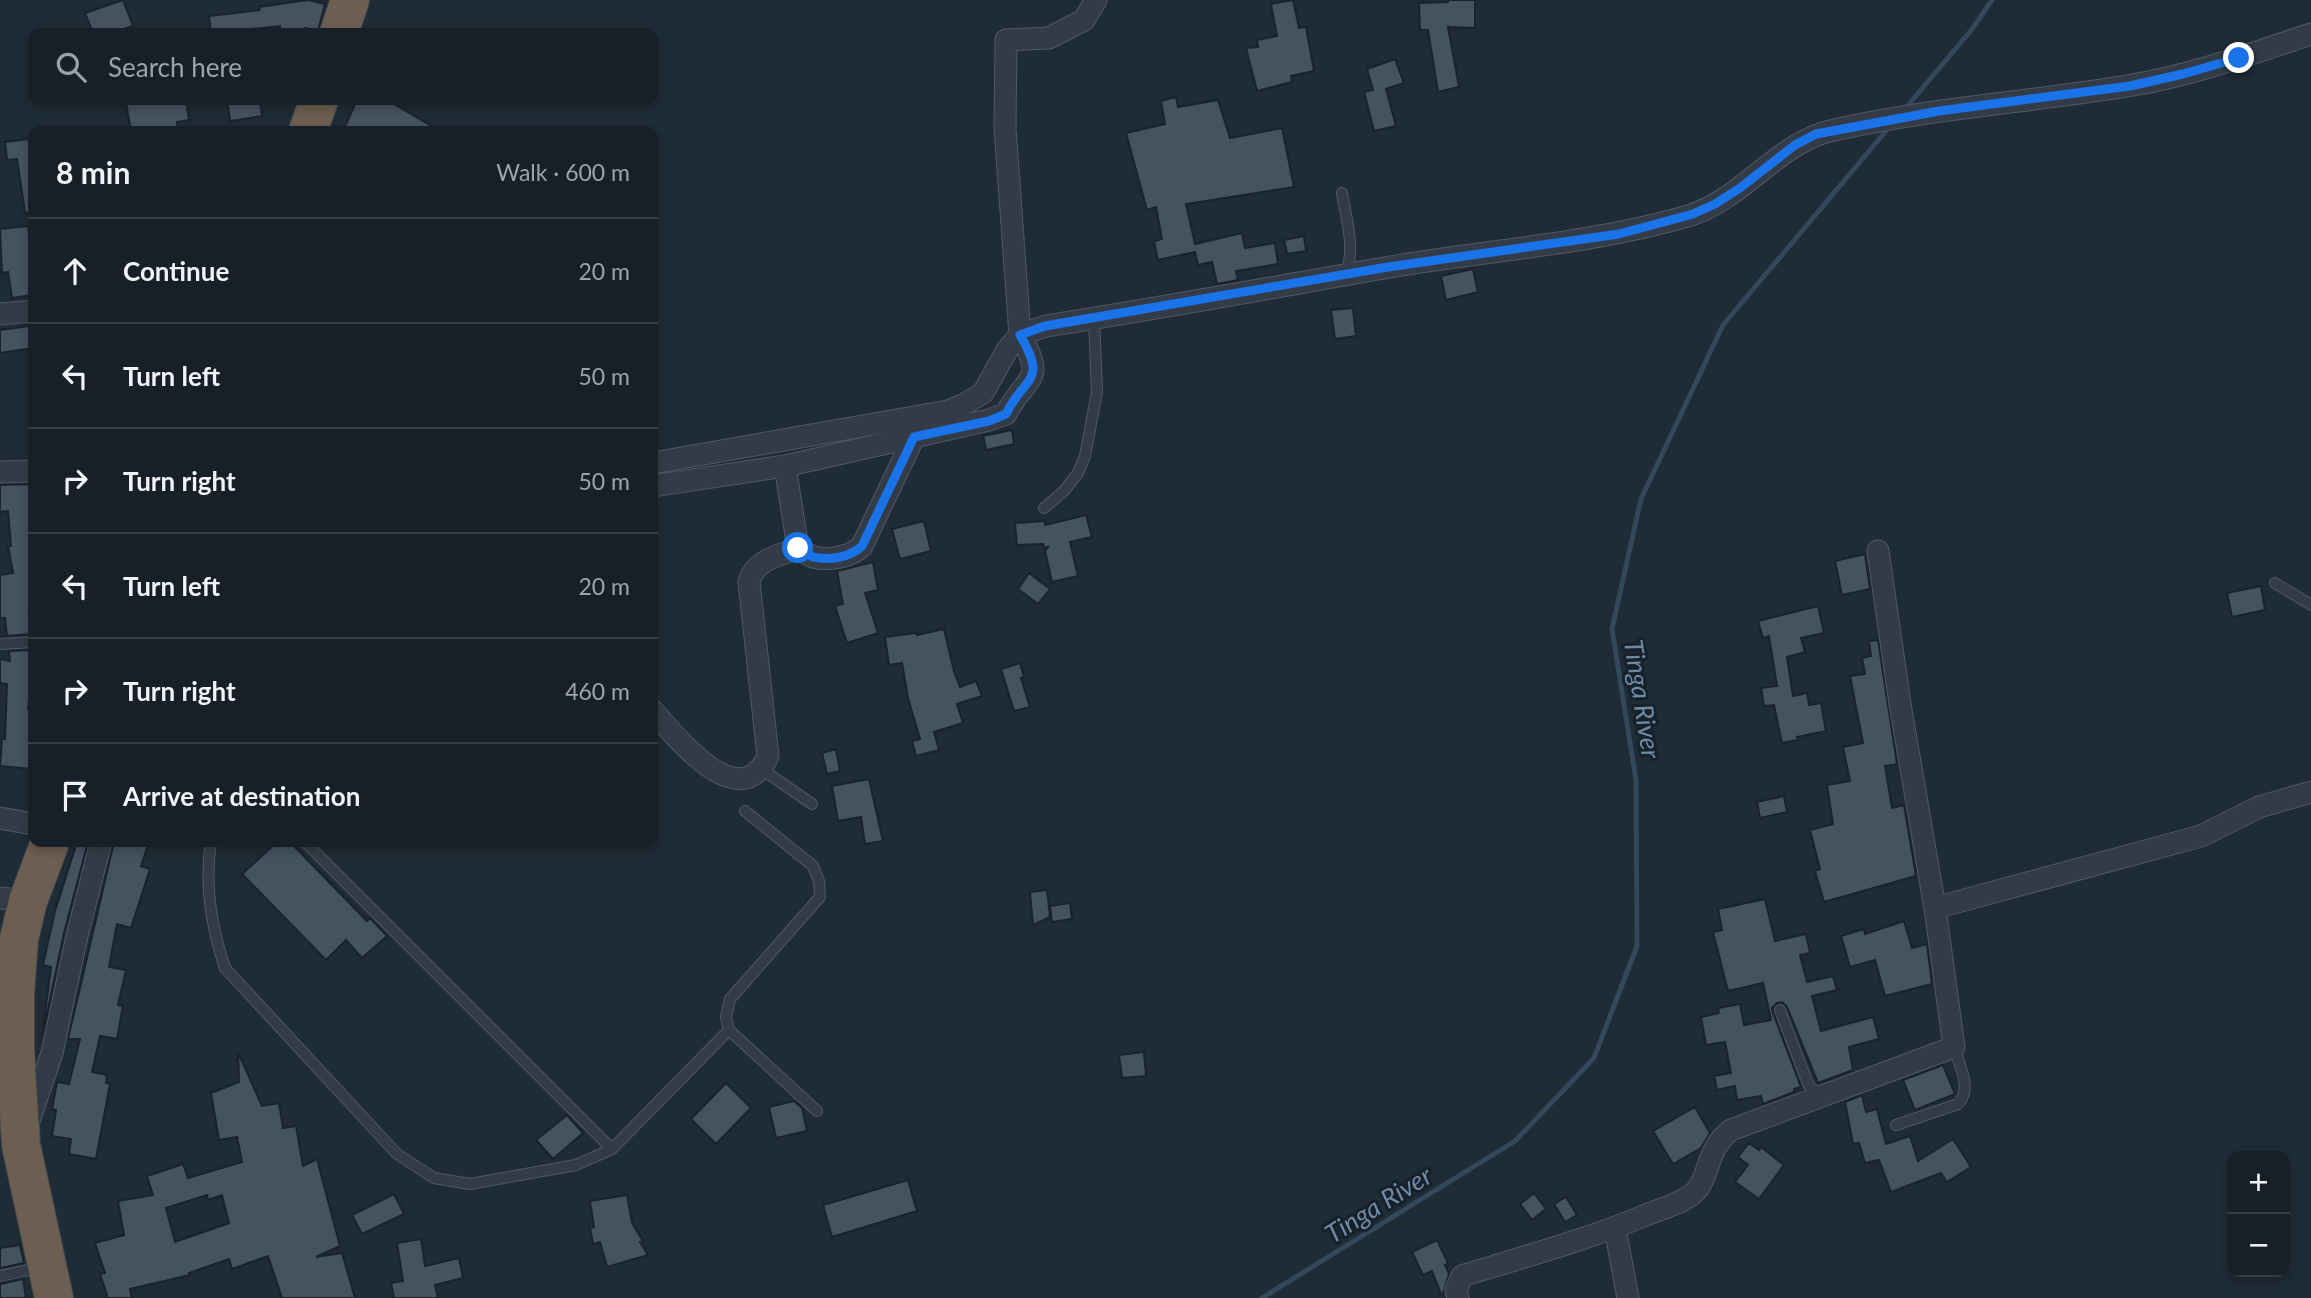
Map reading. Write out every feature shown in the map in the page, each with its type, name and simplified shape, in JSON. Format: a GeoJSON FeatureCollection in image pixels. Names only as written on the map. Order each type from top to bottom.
{"type":"FeatureCollection","features":[{"type":"Feature","properties":{"kind":"highway"},"geometry":{"type":"LineString","coordinates":[[342,28],[350,0]]}},
{"type":"Feature","properties":{"kind":"highway"},"geometry":{"type":"LineString","coordinates":[[310,126],[317,105]]}},
{"type":"Feature","properties":{"kind":"highway"},"geometry":{"type":"LineString","coordinates":[[47,847],[14,899],[19,939],[7,1050],[21,1145],[50,1282]]}},
{"type":"Feature","properties":{"kind":"street"},"geometry":{"type":"LineString","coordinates":[[658,485],[785,466],[989,421],[1006,414],[1031,380],[1033,367],[1031,354],[1020,335],[1005,128],[1006,40],[1049,38],[1084,20],[1096,0]]}},
{"type":"Feature","properties":{"kind":"street"},"geometry":{"type":"LineString","coordinates":[[658,462],[948,411],[983,393],[1007,350],[1020,335],[1045,326],[1344,275],[1619,234],[1693,214],[1715,204],[1795,145],[1816,134],[1939,111],[2130,86],[2183,74],[2311,34]]}},
{"type":"Feature","properties":{"kind":"street"},"geometry":{"type":"LineString","coordinates":[[0,314],[28,311]]}},
{"type":"Feature","properties":{"kind":"street"},"geometry":{"type":"LineString","coordinates":[[798,548],[814,557],[854,554],[862,546],[914,437]]}},
{"type":"Feature","properties":{"kind":"street"},"geometry":{"type":"LineString","coordinates":[[785,466],[798,548]]}},
{"type":"Feature","properties":{"kind":"street"},"geometry":{"type":"LineString","coordinates":[[0,472],[28,471]]}},
{"type":"Feature","properties":{"kind":"street"},"geometry":{"type":"LineString","coordinates":[[658,717],[684,747],[718,774],[743,778],[760,768],[768,756],[749,582],[752,571],[762,562],[798,548]]}},
{"type":"Feature","properties":{"kind":"street"},"geometry":{"type":"LineString","coordinates":[[1458,1298],[1456,1290],[1462,1276],[1615,1228],[1692,1195],[1701,1186],[1713,1149],[1720,1138],[1731,1130],[1954,1047],[1935,908],[1900,704],[1878,551]]}},
{"type":"Feature","properties":{"kind":"street"},"geometry":{"type":"LineString","coordinates":[[1935,908],[2202,836],[2259,807],[2311,792]]}},
{"type":"Feature","properties":{"kind":"street"},"geometry":{"type":"LineString","coordinates":[[0,818],[28,823]]}},
{"type":"Feature","properties":{"kind":"street"},"geometry":{"type":"LineString","coordinates":[[21,1145],[52,1053],[100,847]]}},
{"type":"Feature","properties":{"kind":"street"},"geometry":{"type":"LineString","coordinates":[[1615,1228],[1628,1298]]}},
{"type":"Feature","properties":{"kind":"lane"},"geometry":{"type":"LineString","coordinates":[[1342,193],[1350,248],[1349,267],[1344,275]]}},
{"type":"Feature","properties":{"kind":"lane"},"geometry":{"type":"LineString","coordinates":[[1044,508],[1064,491],[1078,473],[1085,456],[1097,392],[1094,318]]}},
{"type":"Feature","properties":{"kind":"lane"},"geometry":{"type":"LineString","coordinates":[[2275,583],[2311,606]]}},
{"type":"Feature","properties":{"kind":"lane"},"geometry":{"type":"LineString","coordinates":[[0,644],[28,642]]}},
{"type":"Feature","properties":{"kind":"lane"},"geometry":{"type":"LineString","coordinates":[[760,768],[813,804]]}},
{"type":"Feature","properties":{"kind":"lane"},"geometry":{"type":"LineString","coordinates":[[746,811],[813,866],[819,881],[820,897],[730,999],[726,1017],[729,1030],[817,1111]]}},
{"type":"Feature","properties":{"kind":"lane"},"geometry":{"type":"LineString","coordinates":[[210,847],[207,867],[209,905],[225,968],[397,1154],[434,1178],[470,1184],[576,1166],[612,1149],[729,1030]]}},
{"type":"Feature","properties":{"kind":"lane"},"geometry":{"type":"LineString","coordinates":[[310,847],[612,1149]]}},
{"type":"Feature","properties":{"kind":"lane"},"geometry":{"type":"LineString","coordinates":[[1780,1010],[1808,1084],[1821,1098]]}},
{"type":"Feature","properties":{"kind":"lane"},"geometry":{"type":"LineString","coordinates":[[1896,1125],[1958,1104],[1965,1096],[1966,1089],[1954,1047]]}},
{"type":"Feature","properties":{"kind":"lane"},"geometry":{"type":"LineString","coordinates":[[0,1276],[50,1282]]}},
{"type":"Feature","properties":{"kind":"building"},"geometry":{"type":"Polygon","coordinates":[[[123,0],[133,26],[91,28],[85,13],[123,0]]]}},
{"type":"Feature","properties":{"kind":"building"},"geometry":{"type":"Polygon","coordinates":[[[308,0],[325,4],[319,28],[210,28],[209,16],[260,10],[259,7],[308,0]]]}},
{"type":"Feature","properties":{"kind":"building"},"geometry":{"type":"Polygon","coordinates":[[[1293,0],[1299,28],[1306,27],[1314,71],[1291,76],[1292,82],[1257,91],[1246,48],[1258,47],[1257,40],[1277,36],[1271,4],[1293,0]]]}},
{"type":"Feature","properties":{"kind":"building"},"geometry":{"type":"Polygon","coordinates":[[[1475,0],[1475,28],[1448,27],[1459,87],[1438,92],[1428,30],[1420,30],[1419,3],[1475,0]]]}},
{"type":"Feature","properties":{"kind":"building"},"geometry":{"type":"Polygon","coordinates":[[[1395,59],[1404,83],[1386,89],[1396,126],[1374,131],[1364,92],[1373,90],[1367,69],[1395,59]]]}},
{"type":"Feature","properties":{"kind":"building"},"geometry":{"type":"Polygon","coordinates":[[[1176,97],[1178,107],[1218,100],[1230,138],[1282,128],[1294,187],[1186,204],[1195,244],[1242,233],[1245,248],[1275,243],[1278,264],[1236,271],[1238,280],[1217,284],[1212,262],[1198,265],[1195,252],[1158,260],[1154,241],[1162,239],[1156,207],[1147,210],[1126,133],[1165,124],[1161,101],[1176,97]]]}},
{"type":"Feature","properties":{"kind":"building"},"geometry":{"type":"Polygon","coordinates":[[[126,105],[187,105],[189,120],[177,122],[177,126],[130,126],[126,105]]]}},
{"type":"Feature","properties":{"kind":"building"},"geometry":{"type":"Polygon","coordinates":[[[228,105],[261,105],[262,116],[230,121],[228,105]]]}},
{"type":"Feature","properties":{"kind":"building"},"geometry":{"type":"Polygon","coordinates":[[[355,105],[396,105],[431,126],[345,126],[355,105]]]}},
{"type":"Feature","properties":{"kind":"building"},"geometry":{"type":"Polygon","coordinates":[[[28,139],[28,213],[25,213],[17,159],[7,160],[5,142],[28,139]]]}},
{"type":"Feature","properties":{"kind":"building"},"geometry":{"type":"Polygon","coordinates":[[[28,226],[28,296],[12,298],[8,272],[2,273],[0,229],[28,226]]]}},
{"type":"Feature","properties":{"kind":"building"},"geometry":{"type":"Polygon","coordinates":[[[1304,236],[1306,251],[1287,254],[1284,240],[1304,236]]]}},
{"type":"Feature","properties":{"kind":"building"},"geometry":{"type":"Polygon","coordinates":[[[1473,269],[1478,292],[1446,300],[1441,276],[1473,269]]]}},
{"type":"Feature","properties":{"kind":"building"},"geometry":{"type":"Polygon","coordinates":[[[1353,308],[1356,336],[1335,339],[1331,310],[1353,308]]]}},
{"type":"Feature","properties":{"kind":"building"},"geometry":{"type":"Polygon","coordinates":[[[28,326],[28,349],[0,353],[0,330],[28,326]]]}},
{"type":"Feature","properties":{"kind":"building"},"geometry":{"type":"Polygon","coordinates":[[[1012,430],[1014,444],[986,450],[983,436],[1012,430]]]}},
{"type":"Feature","properties":{"kind":"building"},"geometry":{"type":"Polygon","coordinates":[[[28,484],[28,634],[7,636],[5,618],[0,618],[0,575],[13,573],[8,546],[11,546],[8,511],[0,512],[0,485],[28,484]]]}},
{"type":"Feature","properties":{"kind":"building"},"geometry":{"type":"Polygon","coordinates":[[[1086,515],[1092,537],[1070,542],[1078,576],[1052,582],[1045,551],[1048,547],[1044,548],[1043,544],[1017,545],[1015,523],[1045,521],[1045,525],[1086,515]]]}},
{"type":"Feature","properties":{"kind":"building"},"geometry":{"type":"Polygon","coordinates":[[[924,521],[931,551],[900,559],[892,529],[924,521]]]}},
{"type":"Feature","properties":{"kind":"building"},"geometry":{"type":"Polygon","coordinates":[[[1865,554],[1870,589],[1842,595],[1835,561],[1865,554]]]}},
{"type":"Feature","properties":{"kind":"building"},"geometry":{"type":"Polygon","coordinates":[[[873,562],[878,590],[865,593],[878,633],[847,643],[835,606],[843,604],[837,571],[873,562]]]}},
{"type":"Feature","properties":{"kind":"building"},"geometry":{"type":"Polygon","coordinates":[[[1029,573],[1050,589],[1038,604],[1018,589],[1029,573]]]}},
{"type":"Feature","properties":{"kind":"building"},"geometry":{"type":"Polygon","coordinates":[[[2261,586],[2265,610],[2232,617],[2227,593],[2261,586]]]}},
{"type":"Feature","properties":{"kind":"building"},"geometry":{"type":"Polygon","coordinates":[[[1818,606],[1824,633],[1801,638],[1805,652],[1787,657],[1793,696],[1807,693],[1809,705],[1821,703],[1826,731],[1782,743],[1774,705],[1764,706],[1761,688],[1777,686],[1769,636],[1763,638],[1758,621],[1818,606]]]}},
{"type":"Feature","properties":{"kind":"building"},"geometry":{"type":"Polygon","coordinates":[[[944,629],[960,687],[976,681],[982,696],[957,704],[963,723],[934,732],[939,750],[916,756],[912,741],[920,739],[908,698],[902,663],[889,665],[885,637],[917,635],[944,629]]]}},
{"type":"Feature","properties":{"kind":"building"},"geometry":{"type":"Polygon","coordinates":[[[1878,640],[1897,764],[1885,766],[1892,808],[1904,805],[1916,876],[1824,902],[1815,871],[1820,869],[1810,830],[1833,824],[1827,785],[1850,781],[1843,747],[1863,743],[1850,676],[1865,674],[1862,658],[1871,656],[1869,641],[1878,640]]]}},
{"type":"Feature","properties":{"kind":"building"},"geometry":{"type":"Polygon","coordinates":[[[28,650],[28,769],[0,766],[2,739],[5,739],[7,684],[0,683],[0,659],[10,661],[9,651],[28,650]]]}},
{"type":"Feature","properties":{"kind":"building"},"geometry":{"type":"Polygon","coordinates":[[[1020,663],[1024,677],[1021,678],[1030,707],[1014,711],[1001,669],[1020,663]]]}},
{"type":"Feature","properties":{"kind":"building"},"geometry":{"type":"Polygon","coordinates":[[[836,749],[840,771],[827,774],[822,753],[836,749]]]}},
{"type":"Feature","properties":{"kind":"building"},"geometry":{"type":"Polygon","coordinates":[[[869,779],[883,841],[865,844],[861,817],[838,821],[832,786],[869,779]]]}},
{"type":"Feature","properties":{"kind":"building"},"geometry":{"type":"Polygon","coordinates":[[[1784,796],[1787,812],[1760,818],[1757,802],[1784,796]]]}},
{"type":"Feature","properties":{"kind":"building"},"geometry":{"type":"Polygon","coordinates":[[[75,847],[87,847],[64,933],[42,1038],[51,967],[43,965],[55,911],[75,847]]]}},
{"type":"Feature","properties":{"kind":"building"},"geometry":{"type":"Polygon","coordinates":[[[113,847],[147,847],[141,866],[150,869],[131,928],[117,924],[109,967],[126,970],[118,1005],[123,1006],[117,1039],[100,1036],[92,1072],[107,1075],[106,1083],[110,1084],[96,1159],[69,1154],[71,1139],[52,1136],[56,1110],[52,1109],[57,1082],[69,1084],[80,1039],[68,1039],[113,847]]]}},
{"type":"Feature","properties":{"kind":"building"},"geometry":{"type":"Polygon","coordinates":[[[272,847],[295,847],[367,921],[370,918],[387,936],[362,958],[346,940],[326,960],[242,874],[272,847]]]}},
{"type":"Feature","properties":{"kind":"building"},"geometry":{"type":"Polygon","coordinates":[[[1047,890],[1050,917],[1033,925],[1030,892],[1047,890]]]}},
{"type":"Feature","properties":{"kind":"building"},"geometry":{"type":"Polygon","coordinates":[[[1765,899],[1775,941],[1806,934],[1810,953],[1800,955],[1807,982],[1833,976],[1837,990],[1812,996],[1821,1031],[1873,1017],[1879,1039],[1849,1047],[1853,1070],[1818,1083],[1787,1007],[1782,1002],[1777,1003],[1772,1008],[1773,1013],[1801,1087],[1763,1104],[1761,1096],[1737,1100],[1735,1086],[1717,1090],[1714,1076],[1731,1073],[1725,1042],[1706,1045],[1701,1017],[1719,1013],[1718,1008],[1740,1004],[1744,1025],[1771,1020],[1763,983],[1728,991],[1713,932],[1722,930],[1718,909],[1765,899]]]}},
{"type":"Feature","properties":{"kind":"building"},"geometry":{"type":"Polygon","coordinates":[[[1070,903],[1072,919],[1052,922],[1050,906],[1070,903]]]}},
{"type":"Feature","properties":{"kind":"building"},"geometry":{"type":"Polygon","coordinates":[[[1904,921],[1912,948],[1927,944],[1932,984],[1885,996],[1875,960],[1850,967],[1841,936],[1864,929],[1865,934],[1904,921]]]}},
{"type":"Feature","properties":{"kind":"building"},"geometry":{"type":"Polygon","coordinates":[[[238,1052],[262,1106],[279,1103],[283,1128],[296,1126],[303,1166],[317,1159],[340,1246],[316,1257],[342,1253],[355,1298],[282,1298],[268,1256],[232,1269],[229,1259],[189,1273],[190,1275],[130,1289],[132,1298],[108,1298],[100,1274],[105,1273],[95,1243],[124,1235],[118,1201],[153,1195],[147,1176],[183,1164],[188,1178],[242,1162],[237,1137],[219,1140],[211,1093],[239,1082],[238,1052]],[[207,1195],[166,1208],[175,1242],[229,1223],[222,1195],[208,1200],[207,1195]]]}},
{"type":"Feature","properties":{"kind":"building"},"geometry":{"type":"Polygon","coordinates":[[[1144,1052],[1146,1076],[1122,1078],[1119,1055],[1144,1052]]]}},
{"type":"Feature","properties":{"kind":"building"},"geometry":{"type":"Polygon","coordinates":[[[1943,1065],[1955,1094],[1915,1110],[1903,1080],[1943,1065]]]}},
{"type":"Feature","properties":{"kind":"building"},"geometry":{"type":"Polygon","coordinates":[[[726,1083],[751,1108],[716,1144],[691,1119],[726,1083]]]}},
{"type":"Feature","properties":{"kind":"building"},"geometry":{"type":"Polygon","coordinates":[[[1862,1095],[1866,1112],[1877,1109],[1886,1144],[1910,1136],[1918,1161],[1953,1139],[1971,1167],[1947,1182],[1941,1173],[1891,1192],[1879,1160],[1865,1163],[1859,1143],[1853,1144],[1845,1102],[1862,1095]]]}},
{"type":"Feature","properties":{"kind":"building"},"geometry":{"type":"Polygon","coordinates":[[[794,1101],[802,1108],[807,1131],[776,1138],[769,1107],[794,1101]]]}},
{"type":"Feature","properties":{"kind":"building"},"geometry":{"type":"Polygon","coordinates":[[[1695,1107],[1710,1133],[1701,1148],[1673,1164],[1653,1131],[1695,1107]]]}},
{"type":"Feature","properties":{"kind":"building"},"geometry":{"type":"Polygon","coordinates":[[[567,1115],[583,1133],[553,1159],[536,1140],[567,1115]]]}},
{"type":"Feature","properties":{"kind":"building"},"geometry":{"type":"Polygon","coordinates":[[[1749,1143],[1759,1150],[1761,1147],[1784,1165],[1759,1199],[1735,1182],[1748,1165],[1738,1157],[1749,1143]]]}},
{"type":"Feature","properties":{"kind":"building"},"geometry":{"type":"Polygon","coordinates":[[[908,1180],[917,1211],[832,1237],[823,1205],[908,1180]]]}},
{"type":"Feature","properties":{"kind":"building"},"geometry":{"type":"Polygon","coordinates":[[[1534,1193],[1546,1209],[1532,1220],[1520,1204],[1534,1193]]]}},
{"type":"Feature","properties":{"kind":"building"},"geometry":{"type":"Polygon","coordinates":[[[394,1194],[404,1214],[362,1234],[352,1215],[394,1194]]]}},
{"type":"Feature","properties":{"kind":"building"},"geometry":{"type":"Polygon","coordinates":[[[627,1195],[632,1223],[648,1255],[607,1267],[600,1242],[593,1244],[590,1228],[594,1227],[590,1201],[627,1195]]]}},
{"type":"Feature","properties":{"kind":"building"},"geometry":{"type":"Polygon","coordinates":[[[1566,1197],[1577,1215],[1565,1222],[1554,1204],[1566,1197]]]}},
{"type":"Feature","properties":{"kind":"building"},"geometry":{"type":"Polygon","coordinates":[[[421,1239],[425,1266],[459,1258],[463,1278],[435,1285],[438,1298],[394,1298],[391,1283],[403,1281],[397,1243],[421,1239]]]}},
{"type":"Feature","properties":{"kind":"building"},"geometry":{"type":"Polygon","coordinates":[[[1437,1240],[1448,1263],[1445,1265],[1449,1274],[1443,1294],[1432,1271],[1423,1275],[1412,1252],[1437,1240]]]}},
{"type":"Feature","properties":{"kind":"building"},"geometry":{"type":"Polygon","coordinates":[[[20,1245],[24,1263],[0,1268],[0,1248],[20,1245]]]}},
{"type":"Feature","properties":{"kind":"building"},"geometry":{"type":"Polygon","coordinates":[[[23,1279],[26,1298],[0,1298],[0,1284],[23,1279]]]}},
{"type":"Feature","properties":{"kind":"waterway","name":"Tinga River"},"geometry":{"type":"LineString","coordinates":[[1904,110],[1973,28],[1992,0]]}},
{"type":"Feature","properties":{"kind":"waterway","name":"Tinga River"},"geometry":{"type":"LineString","coordinates":[[1262,1298],[1515,1141],[1594,1058],[1637,946],[1636,780],[1612,629],[1641,499],[1723,325],[1891,125]]}},
{"type":"Feature","properties":{"kind":"route"},"geometry":{"type":"LineString","coordinates":[[798,548],[814,557],[854,554],[862,546],[914,437],[989,421],[1006,414],[1031,380],[1031,354],[1020,335],[1045,326],[1388,267],[1619,234],[1693,214],[1715,204],[1795,145],[1816,134],[1939,111],[2130,86],[2239,58]]}}]}
